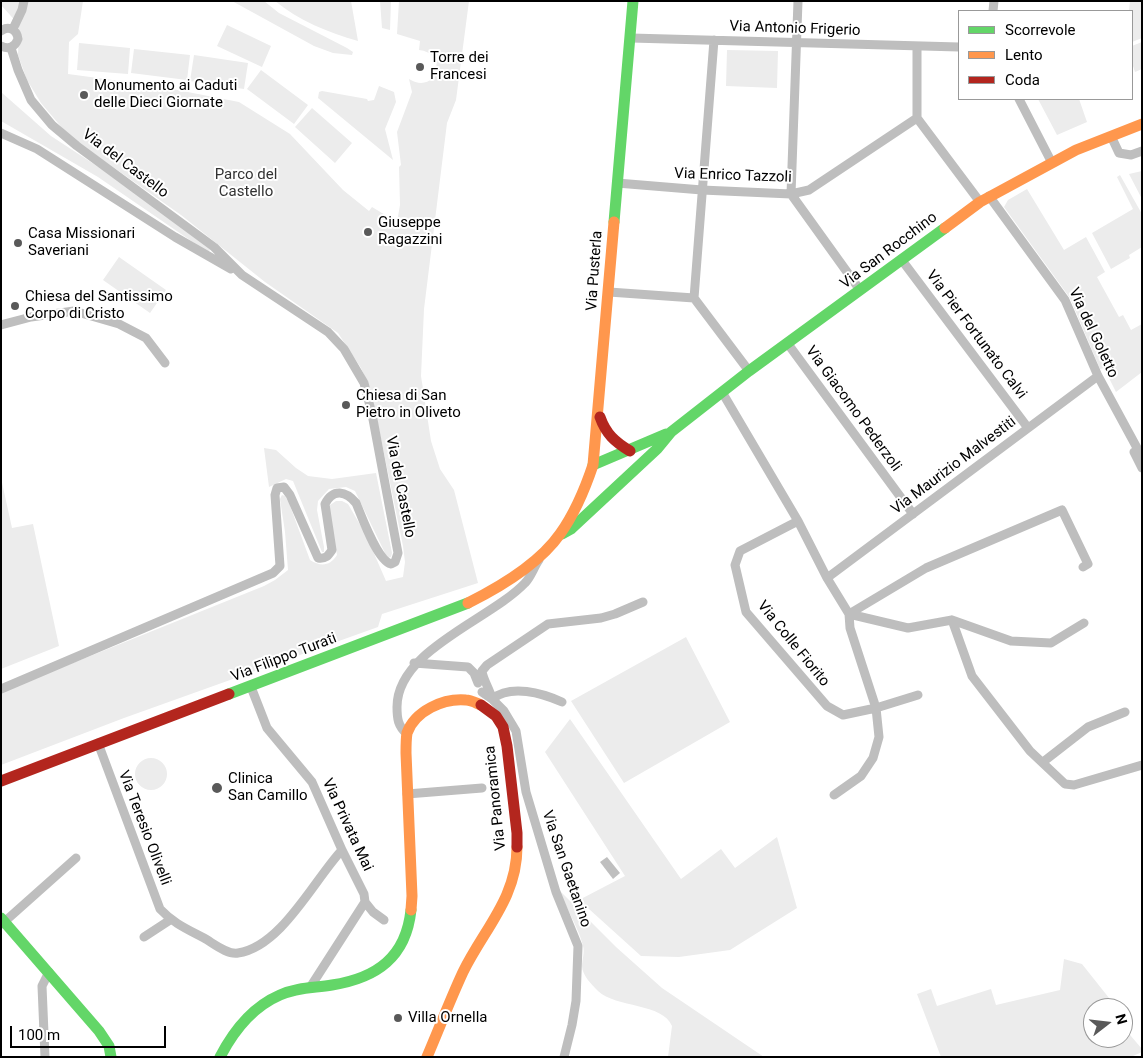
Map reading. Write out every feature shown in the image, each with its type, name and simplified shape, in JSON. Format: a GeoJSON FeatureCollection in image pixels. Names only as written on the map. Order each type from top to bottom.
{"type":"FeatureCollection","features":[{"type":"Feature","properties":{"kind":"street","name":"Via del Castello"},"geometry":{"type":"LineString","coordinates":[[1,689],[273,573],[280,566],[275,495],[277,488],[280,486],[284,487],[290,495],[318,558],[323,559],[332,550],[325,504],[329,497],[336,493],[343,493],[350,496],[356,503],[378,551],[386,563],[391,564],[398,558],[397,544],[372,414],[364,383],[344,350],[328,332],[242,275],[214,247],[77,146],[52,125],[31,100],[11,48],[17,43],[16,32],[13,29],[24,1]]}},
{"type":"Feature","properties":{"kind":"street","name":"Via Pusterla"},"geometry":{"type":"LineString","coordinates":[[560,535],[582,497],[593,465],[633,1]]}},
{"type":"Feature","properties":{"kind":"street"},"geometry":{"type":"LineString","coordinates":[[798,1],[791,194],[860,290]]}},
{"type":"Feature","properties":{"kind":"street"},"geometry":{"type":"LineString","coordinates":[[2,28],[13,29]]}},
{"type":"Feature","properties":{"kind":"street","name":"Via Antonio Frigerio"},"geometry":{"type":"LineString","coordinates":[[630,38],[958,47]]}},
{"type":"Feature","properties":{"kind":"street"},"geometry":{"type":"LineString","coordinates":[[714,40],[694,298],[748,372]]}},
{"type":"Feature","properties":{"kind":"street"},"geometry":{"type":"LineString","coordinates":[[1,46],[11,48]]}},
{"type":"Feature","properties":{"kind":"street"},"geometry":{"type":"LineString","coordinates":[[917,46],[917,118]]}},
{"type":"Feature","properties":{"kind":"street"},"geometry":{"type":"LineString","coordinates":[[1019,100],[1052,163]]}},
{"type":"Feature","properties":{"kind":"street","name":"Via Enrico Tazzoli"},"geometry":{"type":"LineString","coordinates":[[617,183],[702,190],[791,194],[809,190],[917,118]]}},
{"type":"Feature","properties":{"kind":"street","name":"Via del Goletto"},"geometry":{"type":"LineString","coordinates":[[917,118],[985,199],[1065,300],[1098,376],[1117,411],[1139,442],[1142,457]]}},
{"type":"Feature","properties":{"kind":"street","name":"Via San Rocchino"},"geometry":{"type":"LineString","coordinates":[[560,535],[571,529],[672,432],[722,392],[985,199],[1052,163],[1142,124]]}},
{"type":"Feature","properties":{"kind":"street"},"geometry":{"type":"LineString","coordinates":[[1,133],[37,149],[175,236],[242,275]]}},
{"type":"Feature","properties":{"kind":"street"},"geometry":{"type":"LineString","coordinates":[[1111,136],[1120,153],[1130,155],[1142,151]]}},
{"type":"Feature","properties":{"kind":"street","name":"Via Pier Fortunato Calvi"},"geometry":{"type":"LineString","coordinates":[[901,259],[1028,428]]}},
{"type":"Feature","properties":{"kind":"street"},"geometry":{"type":"LineString","coordinates":[[609,292],[694,298]]}},
{"type":"Feature","properties":{"kind":"street"},"geometry":{"type":"LineString","coordinates":[[1,325],[31,317],[74,311],[119,324],[146,338],[164,363]]}},
{"type":"Feature","properties":{"kind":"street","name":"Via Giacomo Pederzoli"},"geometry":{"type":"LineString","coordinates":[[788,344],[913,514]]}},
{"type":"Feature","properties":{"kind":"street","name":"Via Maurizio Malvestiti"},"geometry":{"type":"LineString","coordinates":[[828,578],[1098,376]]}},
{"type":"Feature","properties":{"kind":"street"},"geometry":{"type":"LineString","coordinates":[[722,392],[798,521],[849,614],[850,628],[876,708],[879,737],[873,758],[861,776],[834,795]]}},
{"type":"Feature","properties":{"kind":"street","name":"Via del Goletto"},"geometry":{"type":"LineString","coordinates":[[1117,411],[1119,421],[1142,468]]}},
{"type":"Feature","properties":{"kind":"street"},"geometry":{"type":"LineString","coordinates":[[598,412],[604,430],[610,438],[630,451]]}},
{"type":"Feature","properties":{"kind":"street","name":"Via San Rocchino"},"geometry":{"type":"LineString","coordinates":[[593,465],[672,432]]}},
{"type":"Feature","properties":{"kind":"street"},"geometry":{"type":"LineString","coordinates":[[849,614],[926,568],[1062,510],[1088,564],[1083,567]]}},
{"type":"Feature","properties":{"kind":"street","name":"Via Colle Fiorito"},"geometry":{"type":"LineString","coordinates":[[798,521],[740,551],[735,566],[746,612],[827,706],[843,715],[918,696]]}},
{"type":"Feature","properties":{"kind":"street","name":"Via Filippo Turati"},"geometry":{"type":"LineString","coordinates":[[1,781],[466,604],[500,588],[541,555],[560,535]]}},
{"type":"Feature","properties":{"kind":"street"},"geometry":{"type":"LineString","coordinates":[[407,734],[401,728],[397,719],[397,696],[401,684],[413,663],[490,611],[526,583],[541,555]]}},
{"type":"Feature","properties":{"kind":"street","name":"Via San Gaetanino"},"geometry":{"type":"LineString","coordinates":[[564,1057],[576,1001],[578,946],[556,892],[526,792],[516,731],[512,722],[492,699],[490,688],[482,671],[548,624],[601,618],[643,602]]}},
{"type":"Feature","properties":{"kind":"street"},"geometry":{"type":"LineString","coordinates":[[849,614],[908,628],[952,620],[1011,641],[1051,643],[1084,622]]}},
{"type":"Feature","properties":{"kind":"street"},"geometry":{"type":"LineString","coordinates":[[952,620],[972,676],[1030,751],[1064,784],[1074,784],[1142,765]]}},
{"type":"Feature","properties":{"kind":"street"},"geometry":{"type":"LineString","coordinates":[[413,663],[468,667],[474,674],[480,693],[492,699],[499,693],[520,692],[544,694],[562,702]]}},
{"type":"Feature","properties":{"kind":"street","name":"Via Privata Mai"},"geometry":{"type":"LineString","coordinates":[[251,687],[267,728],[312,782],[364,894],[365,902],[373,912],[384,920]]}},
{"type":"Feature","properties":{"kind":"street"},"geometry":{"type":"LineString","coordinates":[[220,1057],[228,1041],[262,1004],[311,986],[333,985],[366,976],[382,968],[393,957],[401,945],[408,928],[411,910],[407,734],[413,722],[423,711],[450,701],[467,700],[480,693]]}},
{"type":"Feature","properties":{"kind":"street","name":"Via Panoramica"},"geometry":{"type":"LineString","coordinates":[[427,1057],[464,971],[508,895],[514,876],[517,853],[516,834],[507,746],[503,727],[480,693]]}},
{"type":"Feature","properties":{"kind":"street"},"geometry":{"type":"LineString","coordinates":[[1043,762],[1088,727],[1125,712]]}},
{"type":"Feature","properties":{"kind":"street","name":"Via Teresio Olivelli"},"geometry":{"type":"LineString","coordinates":[[98,744],[160,909],[170,920],[226,951],[237,954],[270,938],[289,920],[342,850]]}},
{"type":"Feature","properties":{"kind":"street","name":"Via Panoramica"},"geometry":{"type":"LineString","coordinates":[[407,794],[482,788]]}},
{"type":"Feature","properties":{"kind":"street"},"geometry":{"type":"LineString","coordinates":[[76,858],[2,921],[49,972],[99,1031],[109,1046],[111,1057]]}},
{"type":"Feature","properties":{"kind":"street"},"geometry":{"type":"LineString","coordinates":[[311,986],[365,902]]}},
{"type":"Feature","properties":{"kind":"street"},"geometry":{"type":"LineString","coordinates":[[144,938],[170,920]]}},
{"type":"Feature","properties":{"kind":"street"},"geometry":{"type":"LineString","coordinates":[[45,1057],[42,986],[49,972]]}},
{"type":"Feature","properties":{"kind":"green space","name":"Parco del Castello"},"geometry":{"type":"Polygon","coordinates":[[[1,1],[83,1],[78,34],[69,42],[68,74],[157,86],[239,102],[290,134],[343,190],[369,211],[372,207],[397,222],[400,205],[399,167],[401,165],[397,132],[412,92],[409,79],[418,83],[426,82],[436,72],[437,65],[429,53],[419,50],[420,41],[397,34],[399,1],[469,1],[456,100],[447,123],[424,309],[421,376],[431,441],[440,469],[454,490],[478,583],[382,614],[378,627],[124,718],[1,765],[1,692],[264,586],[288,570],[280,499],[282,495],[285,496],[289,503],[310,560],[325,564],[337,555],[329,510],[330,505],[336,501],[342,501],[348,504],[366,535],[386,581],[403,577],[405,562],[371,390],[361,368],[338,333],[265,282],[181,215],[69,136],[41,103],[27,80],[18,55],[19,25],[1,5],[1,1]]]}},
{"type":"Feature","properties":{"kind":"green space"},"geometry":{"type":"Polygon","coordinates":[[[232,1],[264,1],[279,13],[347,48],[353,52],[352,55],[333,53],[314,46],[232,1]]]}},
{"type":"Feature","properties":{"kind":"green space"},"geometry":{"type":"Polygon","coordinates":[[[275,1],[351,1],[358,41],[314,25],[275,1]]]}},
{"type":"Feature","properties":{"kind":"green space"},"geometry":{"type":"Polygon","coordinates":[[[380,1],[391,1],[390,30],[382,28],[380,1]]]}},
{"type":"Feature","properties":{"kind":"green space"},"geometry":{"type":"Polygon","coordinates":[[[1130,1],[1142,1],[1142,38],[1133,42],[1133,10],[1129,10],[1130,1]]]}},
{"type":"Feature","properties":{"kind":"green space"},"geometry":{"type":"Polygon","coordinates":[[[227,25],[271,46],[262,67],[217,46],[227,25]]]}},
{"type":"Feature","properties":{"kind":"green space"},"geometry":{"type":"Polygon","coordinates":[[[1142,42],[1142,69],[1135,72],[1133,66],[1133,46],[1142,42]]]}},
{"type":"Feature","properties":{"kind":"green space"},"geometry":{"type":"Polygon","coordinates":[[[79,43],[130,48],[128,74],[77,70],[79,43]]]}},
{"type":"Feature","properties":{"kind":"green space"},"geometry":{"type":"Polygon","coordinates":[[[134,49],[190,55],[187,80],[131,73],[134,49]]]}},
{"type":"Feature","properties":{"kind":"green space"},"geometry":{"type":"Polygon","coordinates":[[[727,50],[778,51],[777,88],[726,86],[727,50]]]}},
{"type":"Feature","properties":{"kind":"green space"},"geometry":{"type":"Polygon","coordinates":[[[194,55],[248,63],[244,89],[190,81],[194,55]]]}},
{"type":"Feature","properties":{"kind":"green space"},"geometry":{"type":"Polygon","coordinates":[[[261,70],[308,105],[294,124],[247,89],[261,70]]]}},
{"type":"Feature","properties":{"kind":"green space"},"geometry":{"type":"Polygon","coordinates":[[[379,86],[394,92],[396,102],[385,129],[393,160],[318,98],[319,92],[322,91],[367,99],[368,101],[374,100],[379,86]]]}},
{"type":"Feature","properties":{"kind":"green space"},"geometry":{"type":"Polygon","coordinates":[[[1,92],[51,136],[103,170],[211,250],[203,249],[98,177],[1,121],[1,92]]]}},
{"type":"Feature","properties":{"kind":"green space"},"geometry":{"type":"Polygon","coordinates":[[[1039,100],[1079,100],[1087,122],[1057,135],[1039,100]]]}},
{"type":"Feature","properties":{"kind":"green space"},"geometry":{"type":"Polygon","coordinates":[[[312,108],[352,143],[335,163],[295,127],[312,108]]]}},
{"type":"Feature","properties":{"kind":"green space"},"geometry":{"type":"Polygon","coordinates":[[[1142,171],[1142,199],[1129,174],[1142,171]]]}},
{"type":"Feature","properties":{"kind":"green space"},"geometry":{"type":"Polygon","coordinates":[[[1120,175],[1142,214],[1142,247],[1129,255],[1130,258],[1111,269],[1092,233],[1133,209],[1117,177],[1120,175]]]}},
{"type":"Feature","properties":{"kind":"green space"},"geometry":{"type":"Polygon","coordinates":[[[1027,189],[1064,250],[1086,237],[1105,272],[1097,277],[1119,317],[1123,315],[1131,330],[1142,324],[1142,372],[1116,392],[1108,376],[1111,372],[1108,367],[1100,369],[1070,298],[1004,207],[1008,200],[1027,189]]]}},
{"type":"Feature","properties":{"kind":"green space"},"geometry":{"type":"Polygon","coordinates":[[[119,257],[166,290],[150,313],[103,280],[119,257]]]}},
{"type":"Feature","properties":{"kind":"green space"},"geometry":{"type":"Polygon","coordinates":[[[264,448],[276,450],[308,476],[332,479],[376,473],[392,553],[391,557],[388,558],[385,553],[355,491],[346,487],[329,489],[318,501],[317,510],[324,547],[324,552],[322,552],[293,481],[286,479],[269,487],[264,448]]]}},
{"type":"Feature","properties":{"kind":"green space"},"geometry":{"type":"Polygon","coordinates":[[[1,478],[12,528],[33,524],[59,646],[1,669],[1,478]]]}},
{"type":"Feature","properties":{"kind":"green space"},"geometry":{"type":"Polygon","coordinates":[[[686,637],[730,722],[624,783],[571,701],[686,637]]]}},
{"type":"Feature","properties":{"kind":"green space"},"geometry":{"type":"Polygon","coordinates":[[[570,719],[681,879],[721,849],[735,868],[777,837],[797,908],[730,950],[679,957],[641,956],[579,900],[625,876],[545,752],[570,719]]]}},
{"type":"Feature","properties":{"kind":"green space"},"geometry":{"type":"Polygon","coordinates":[[[151,758],[157,759],[162,763],[166,768],[166,780],[162,785],[157,789],[151,790],[145,789],[140,785],[136,780],[135,774],[136,768],[140,763],[145,759],[151,758]]]}},
{"type":"Feature","properties":{"kind":"green space"},"geometry":{"type":"Polygon","coordinates":[[[558,889],[616,947],[662,988],[764,1057],[668,1057],[672,1026],[667,1019],[649,1009],[606,996],[598,991],[585,976],[582,969],[584,951],[581,940],[558,889]]]}},
{"type":"Feature","properties":{"kind":"green space"},"geometry":{"type":"Polygon","coordinates":[[[1064,959],[1082,964],[1109,998],[1083,998],[1083,1048],[1133,1048],[1133,1038],[1142,1049],[1142,1052],[1133,1056],[1111,1057],[941,1057],[917,994],[931,989],[937,1006],[991,989],[996,1005],[1060,990],[1064,959]]]}},
{"type":"Feature","properties":{"kind":"shaded area"},"geometry":{"type":"Polygon","coordinates":[[[607,857],[620,873],[613,879],[600,862],[607,857]]]}},
{"type":"Feature","properties":{"kind":"traffic: fast"},"geometry":{"type":"LineString","coordinates":[[614,222],[633,1]]}},
{"type":"Feature","properties":{"kind":"traffic: fast"},"geometry":{"type":"LineString","coordinates":[[562,534],[571,529],[657,449],[671,432],[749,371],[945,228]]}},
{"type":"Feature","properties":{"kind":"traffic: fast"},"geometry":{"type":"LineString","coordinates":[[593,465],[666,434]]}},
{"type":"Feature","properties":{"kind":"traffic: fast"},"geometry":{"type":"LineString","coordinates":[[229,694],[468,603]]}},
{"type":"Feature","properties":{"kind":"traffic: fast"},"geometry":{"type":"LineString","coordinates":[[220,1057],[231,1038],[245,1020],[270,1000],[293,990],[348,982],[375,971],[387,962],[396,953],[403,941],[411,910]]}},
{"type":"Feature","properties":{"kind":"traffic: fast"},"geometry":{"type":"LineString","coordinates":[[1,918],[99,1031],[109,1046],[111,1057]]}},
{"type":"Feature","properties":{"kind":"traffic: slow"},"geometry":{"type":"LineString","coordinates":[[945,228],[980,202],[1076,150],[1142,124]]}},
{"type":"Feature","properties":{"kind":"traffic: slow"},"geometry":{"type":"LineString","coordinates":[[468,603],[518,574],[551,545],[575,509],[587,483],[593,465],[614,222]]}},
{"type":"Feature","properties":{"kind":"traffic: slow"},"geometry":{"type":"LineString","coordinates":[[411,910],[407,733],[416,718],[439,704],[448,701],[466,700],[481,705]]}},
{"type":"Feature","properties":{"kind":"traffic: slow"},"geometry":{"type":"LineString","coordinates":[[427,1057],[463,972],[498,912],[512,882],[516,865],[517,847]]}},
{"type":"Feature","properties":{"kind":"traffic: jam"},"geometry":{"type":"LineString","coordinates":[[600,417],[612,437],[630,451]]}},
{"type":"Feature","properties":{"kind":"traffic: jam"},"geometry":{"type":"LineString","coordinates":[[1,781],[229,694]]}},
{"type":"Feature","properties":{"kind":"traffic: jam"},"geometry":{"type":"LineString","coordinates":[[481,705],[496,716],[503,727],[507,746],[517,847]]}},
{"type":"Feature","properties":{"kind":"place","name":"Torre dei Francesi"},"geometry":{"type":"Point","coordinates":[420,67]}},
{"type":"Feature","properties":{"kind":"place","name":"Monumento ai Caduti delle Dieci Giornate"},"geometry":{"type":"Point","coordinates":[84,95]}},
{"type":"Feature","properties":{"kind":"place","name":"Giuseppe Ragazzini"},"geometry":{"type":"Point","coordinates":[368,232]}},
{"type":"Feature","properties":{"kind":"place","name":"Casa Missionari Saveriani"},"geometry":{"type":"Point","coordinates":[18,243]}},
{"type":"Feature","properties":{"kind":"place","name":"Chiesa del Santissimo Corpo di Cristo"},"geometry":{"type":"Point","coordinates":[15,306]}},
{"type":"Feature","properties":{"kind":"place","name":"Chiesa di San Pietro in Oliveto"},"geometry":{"type":"Point","coordinates":[346,405]}},
{"type":"Feature","properties":{"kind":"place","name":"Clinica San Camillo"},"geometry":{"type":"Point","coordinates":[217,788]}},
{"type":"Feature","properties":{"kind":"place","name":"Villa Ornella"},"geometry":{"type":"Point","coordinates":[398,1018]}}]}
